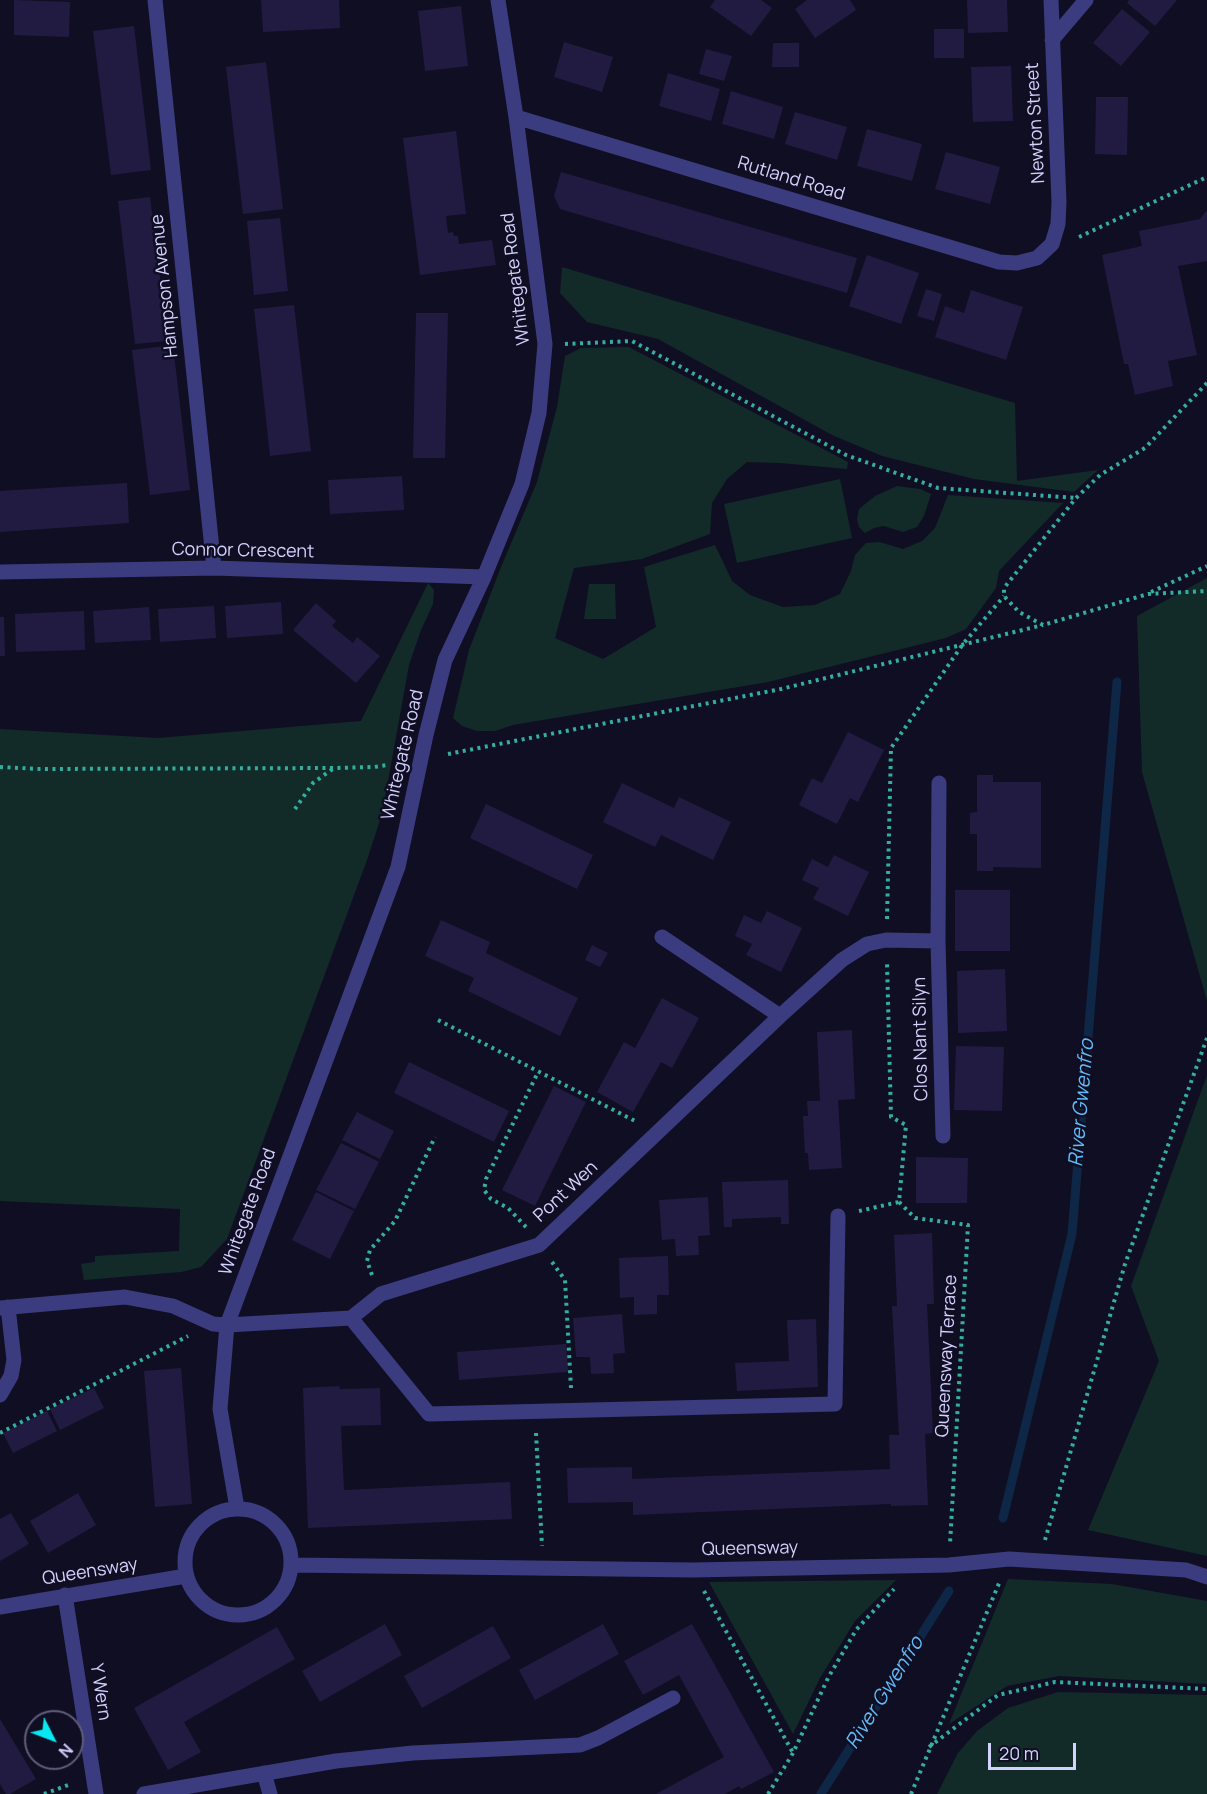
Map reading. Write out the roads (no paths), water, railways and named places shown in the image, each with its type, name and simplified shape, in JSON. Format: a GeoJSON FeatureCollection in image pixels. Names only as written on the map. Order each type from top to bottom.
{"type":"FeatureCollection","features":[{"type":"Feature","properties":{"kind":"street","name":"Hampson Avenue"},"geometry":{"type":"LineString","coordinates":[[155,0],[214,568]]}},
{"type":"Feature","properties":{"kind":"street","name":"Whitegate Road"},"geometry":{"type":"LineString","coordinates":[[237,1508],[220,1409],[220,1324],[398,867],[426,735],[445,660],[484,577],[522,484],[539,413],[545,344],[516,117],[498,0]]}},
{"type":"Feature","properties":{"kind":"street","name":"Newton Street"},"geometry":{"type":"LineString","coordinates":[[1051,0],[1059,202],[1058,224],[1052,244]]}},
{"type":"Feature","properties":{"kind":"street"},"geometry":{"type":"LineString","coordinates":[[1052,40],[1086,0]]}},
{"type":"Feature","properties":{"kind":"street","name":"Rutland Road"},"geometry":{"type":"LineString","coordinates":[[516,117],[999,262],[1017,263],[1037,258],[1052,244]]}},
{"type":"Feature","properties":{"kind":"street","name":"Connor Crescent"},"geometry":{"type":"LineString","coordinates":[[0,572],[214,568],[484,577]]}},
{"type":"Feature","properties":{"kind":"street","name":"Clos Nant Silyn"},"geometry":{"type":"LineString","coordinates":[[939,783],[938,941],[943,1136]]}},
{"type":"Feature","properties":{"kind":"street"},"geometry":{"type":"LineString","coordinates":[[662,937],[780,1016]]}},
{"type":"Feature","properties":{"kind":"street","name":"Pont Wen"},"geometry":{"type":"LineString","coordinates":[[351,1318],[381,1293],[539,1245],[842,960],[867,944],[886,940],[938,941]]}},
{"type":"Feature","properties":{"kind":"street"},"geometry":{"type":"LineString","coordinates":[[0,1395],[11,1376],[14,1360],[4,1307],[125,1297],[173,1306],[220,1324],[351,1318],[429,1414],[835,1404],[838,1216]]}},
{"type":"Feature","properties":{"kind":"street"},"geometry":{"type":"LineString","coordinates":[[237,1508],[254,1511],[270,1519],[282,1531],[290,1547],[291,1565],[288,1581],[279,1596],[267,1607],[252,1614],[235,1615],[219,1612],[204,1603],[193,1591],[186,1576],[184,1560],[195,1530],[207,1518],[221,1511],[237,1508]]}},
{"type":"Feature","properties":{"kind":"street","name":"Queensway"},"geometry":{"type":"LineString","coordinates":[[291,1565],[693,1570],[948,1565],[1009,1559],[1186,1570],[1207,1577]]}},
{"type":"Feature","properties":{"kind":"street","name":"Queensway"},"geometry":{"type":"LineString","coordinates":[[0,1607],[186,1576]]}},
{"type":"Feature","properties":{"kind":"street","name":"Y Wern"},"geometry":{"type":"LineString","coordinates":[[65,1595],[96,1794]]}},
{"type":"Feature","properties":{"kind":"street"},"geometry":{"type":"LineString","coordinates":[[144,1794],[336,1761],[413,1753],[580,1745],[598,1738],[673,1698]]}},
{"type":"Feature","properties":{"kind":"street"},"geometry":{"type":"LineString","coordinates":[[264,1773],[270,1794]]}},
{"type":"Feature","properties":{"kind":"waterway","name":"River Gwenfro"},"geometry":{"type":"LineString","coordinates":[[1003,1518],[1072,1234],[1117,682]]}},
{"type":"Feature","properties":{"kind":"waterway","name":"River Gwenfro"},"geometry":{"type":"LineString","coordinates":[[821,1794],[949,1591]]}}]}
